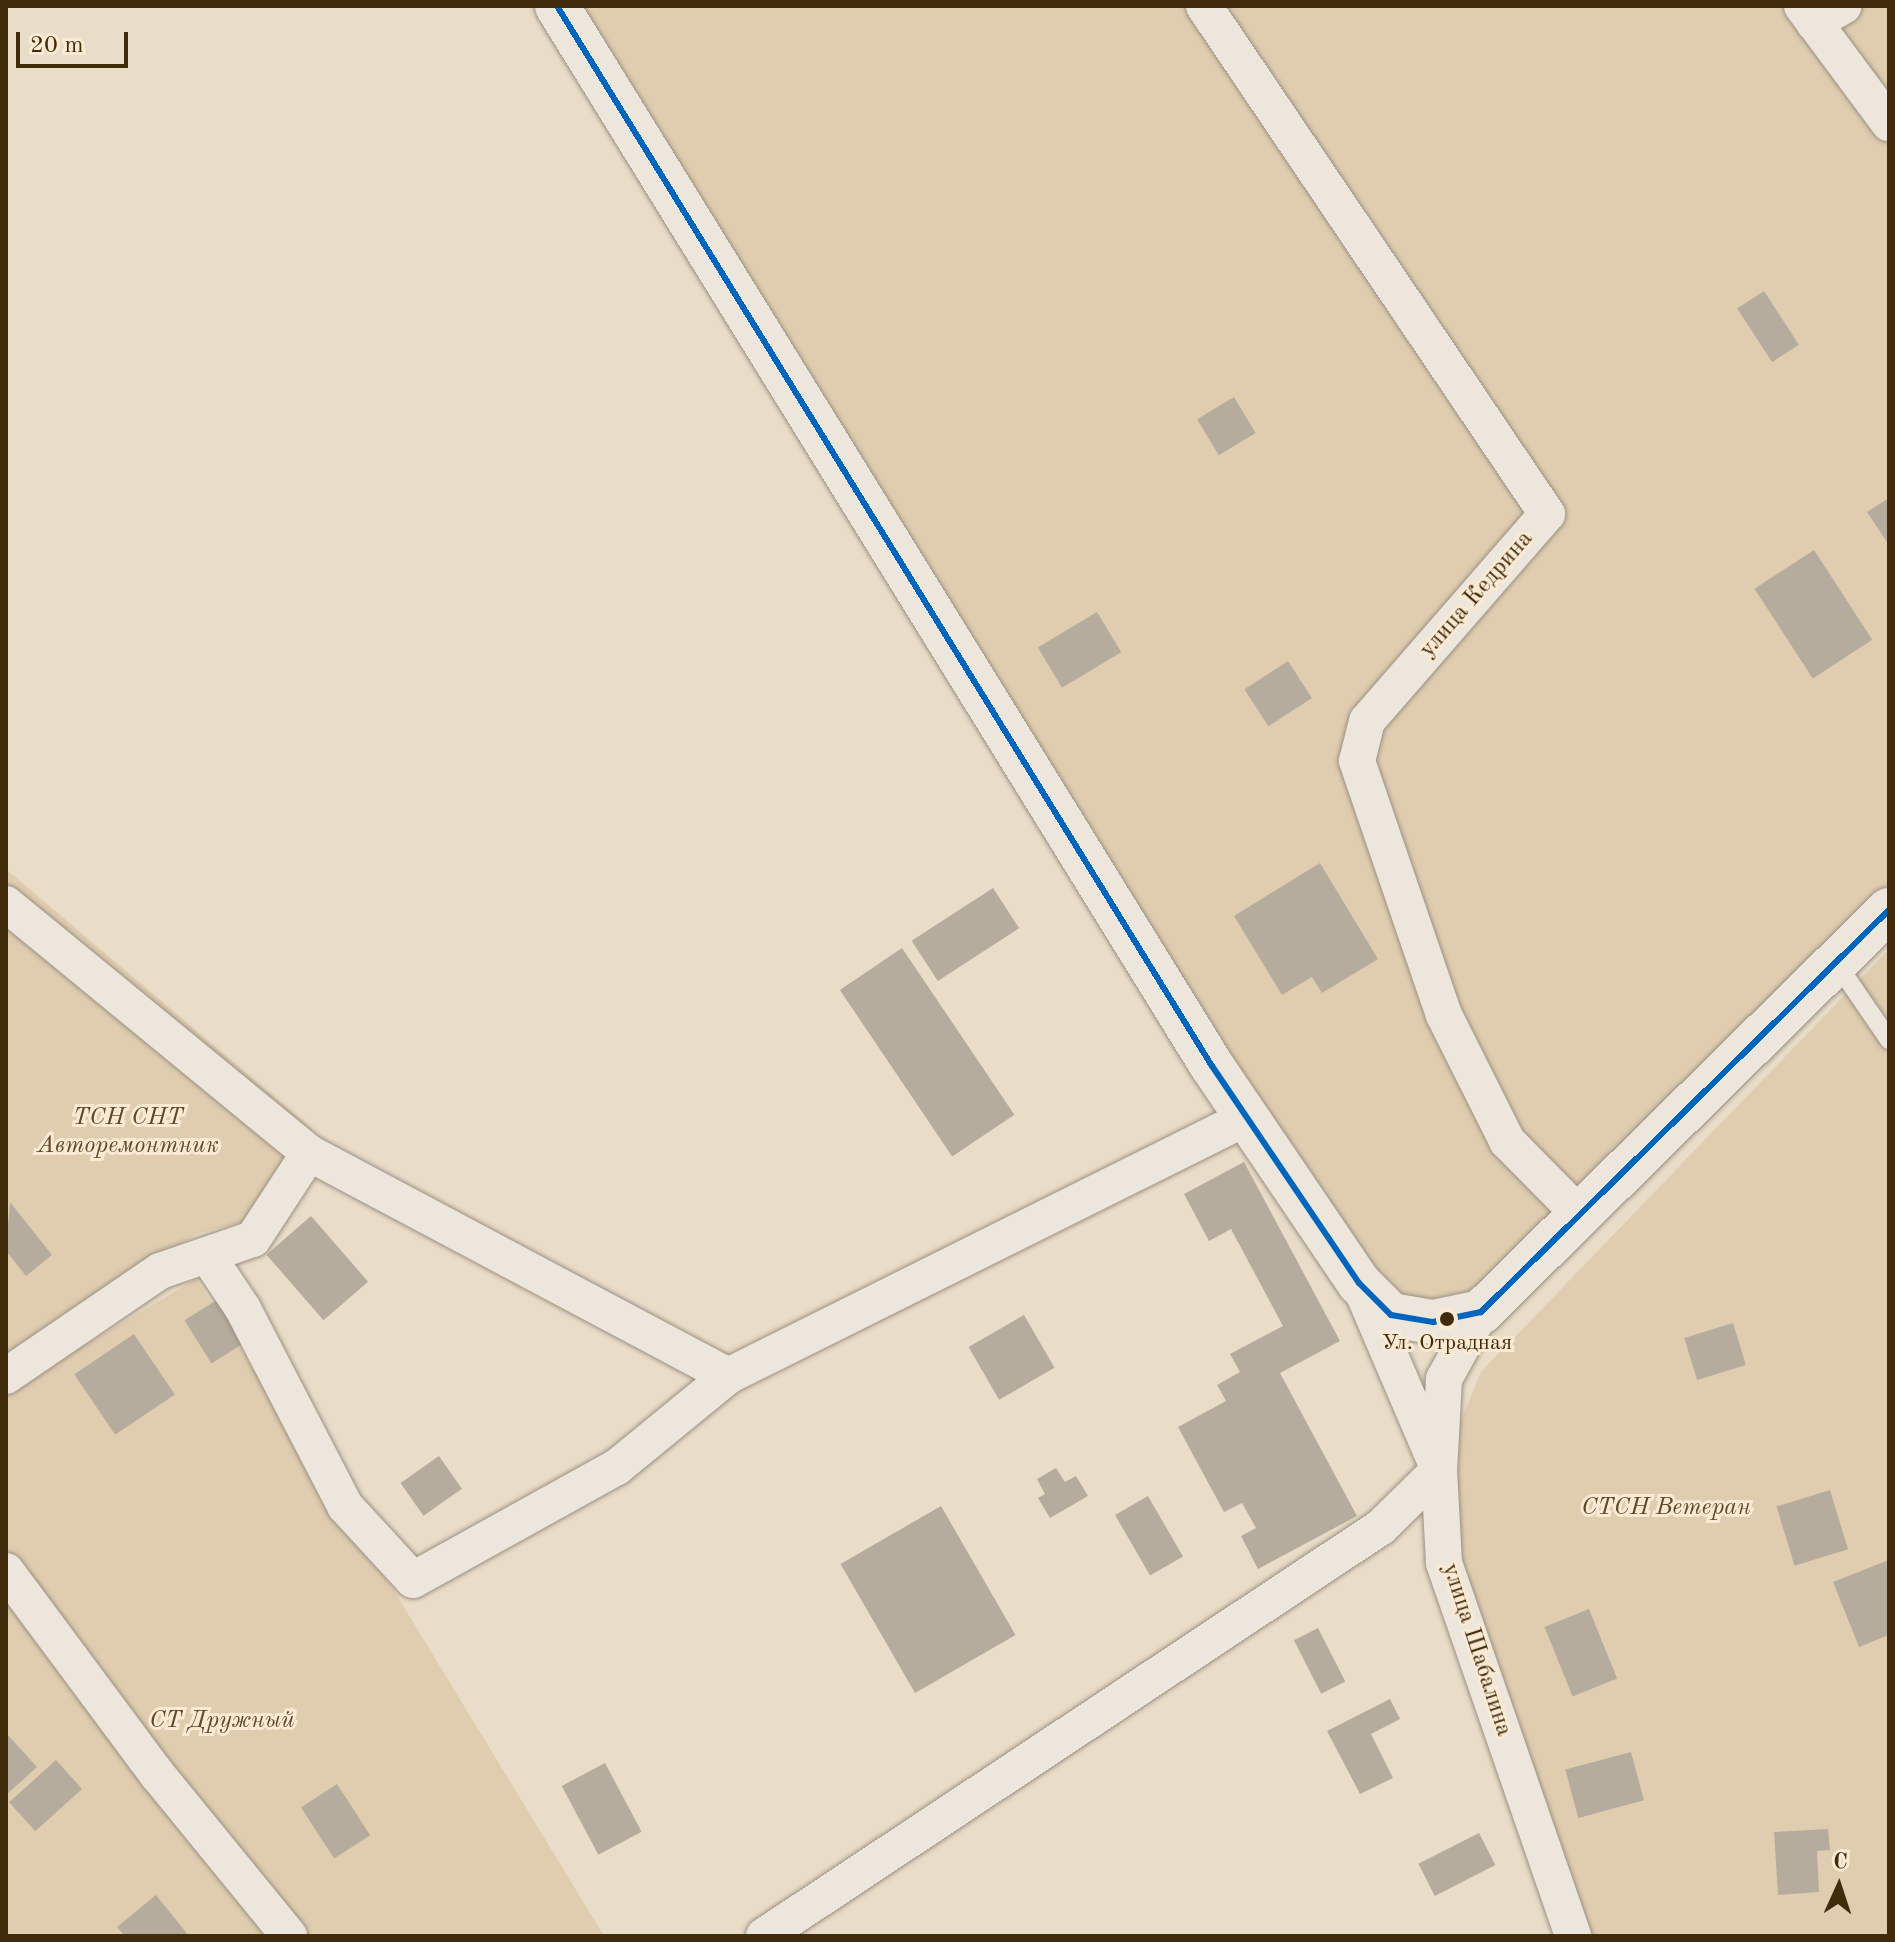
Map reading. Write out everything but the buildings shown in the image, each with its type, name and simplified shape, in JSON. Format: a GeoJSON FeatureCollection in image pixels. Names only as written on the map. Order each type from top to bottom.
{"type":"FeatureCollection","features":[{"type":"Feature","properties":{"kind":"main road"},"geometry":{"type":"LineString","coordinates":[[557,6],[1246,1118],[1359,1283],[1391,1315],[1433,1322],[1481,1312]]}},
{"type":"Feature","properties":{"kind":"main road","name":"улица Шабалина"},"geometry":{"type":"LineString","coordinates":[[1481,1312],[1889,910]]}},
{"type":"Feature","properties":{"kind":"street","name":"улица Кедрина"},"geometry":{"type":"LineString","coordinates":[[1204,6],[1547,514],[1367,721],[1357,761],[1444,1015],[1507,1141],[1579,1214]]}},
{"type":"Feature","properties":{"kind":"street"},"geometry":{"type":"LineString","coordinates":[[1819,12],[1889,123]]}},
{"type":"Feature","properties":{"kind":"street"},"geometry":{"type":"LineString","coordinates":[[6,904],[309,1153],[728,1376]]}},
{"type":"Feature","properties":{"kind":"street"},"geometry":{"type":"LineString","coordinates":[[207,1255],[243,1309],[345,1506],[413,1580],[617,1467],[728,1376],[1246,1118]]}},
{"type":"Feature","properties":{"kind":"street"},"geometry":{"type":"LineString","coordinates":[[6,1376],[160,1271],[253,1239],[309,1153]]}},
{"type":"Feature","properties":{"kind":"street"},"geometry":{"type":"LineString","coordinates":[[771,1935],[1381,1527],[1439,1470],[1359,1283]]}},
{"type":"Feature","properties":{"kind":"street","name":"улица Шабалина"},"geometry":{"type":"LineString","coordinates":[[1481,1312],[1444,1379],[1439,1470],[1444,1563],[1573,1936]]}},
{"type":"Feature","properties":{"kind":"street"},"geometry":{"type":"LineString","coordinates":[[6,1571],[157,1774],[289,1936]]}},
{"type":"Feature","properties":{"kind":"lane"},"geometry":{"type":"LineString","coordinates":[[1835,961],[1889,1040]]}},
{"type":"Feature","properties":{"kind":"green space"},"geometry":{"type":"Polygon","coordinates":[[[557,6],[1889,6],[1889,885],[1514,1282],[1433,1322],[1359,1283],[557,6]]]}},
{"type":"Feature","properties":{"kind":"green space","name":"ТСН СНТ Авторемонтник"},"geometry":{"type":"Polygon","coordinates":[[[6,869],[312,1129],[242,1222],[196,1234],[6,1356],[6,869]]]}},
{"type":"Feature","properties":{"kind":"green space","name":"СТСН Ветеран"},"geometry":{"type":"Polygon","coordinates":[[[1889,949],[1889,1936],[1562,1936],[1437,1478],[1481,1372],[1889,949]]]}},
{"type":"Feature","properties":{"kind":"green space","name":"СТ Дружный"},"geometry":{"type":"Polygon","coordinates":[[[196,1279],[391,1586],[604,1936],[6,1936],[6,1392],[196,1279]]]}},
{"type":"Feature","properties":{"kind":"transit line"},"geometry":{"type":"LineString","coordinates":[[557,6],[1212,1066],[1359,1283],[1391,1315],[1433,1322],[1481,1312],[1889,910]]}},
{"type":"Feature","properties":{"kind":"place","name":"Ул. Отрадная"},"geometry":{"type":"Point","coordinates":[1447,1319]}}]}
